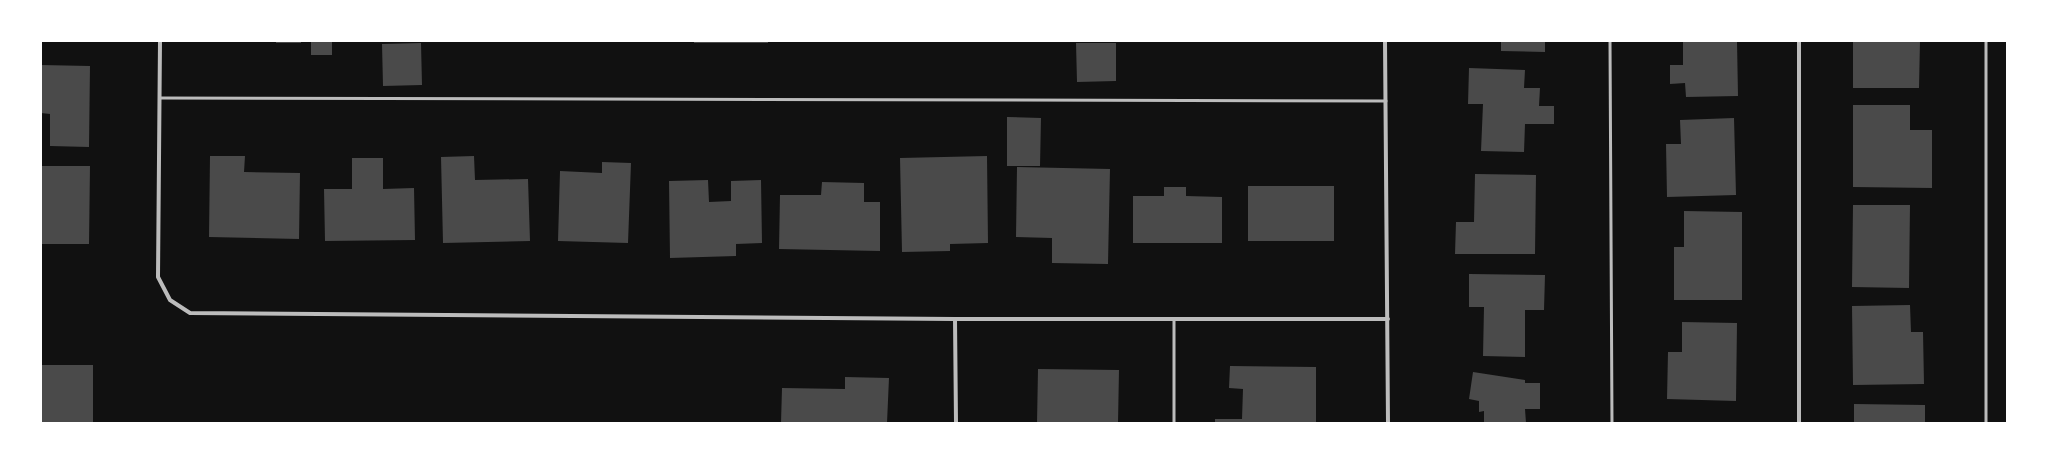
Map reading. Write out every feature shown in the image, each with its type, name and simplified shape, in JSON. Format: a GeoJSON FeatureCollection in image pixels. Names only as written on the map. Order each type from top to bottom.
{"type":"FeatureCollection","features":[{"type":"Feature","properties":{"kind":"street"},"geometry":{"type":"LineString","coordinates":[[160,41],[158,277],[170,300],[190,313],[955,319],[1388,319]]}},
{"type":"Feature","properties":{"kind":"street"},"geometry":{"type":"LineString","coordinates":[[1385,41],[1388,423]]}},
{"type":"Feature","properties":{"kind":"street"},"geometry":{"type":"LineString","coordinates":[[1799,41],[1800,423]]}},
{"type":"Feature","properties":{"kind":"street"},"geometry":{"type":"LineString","coordinates":[[955,319],[956,423]]}},
{"type":"Feature","properties":{"kind":"lane"},"geometry":{"type":"LineString","coordinates":[[1610,41],[1612,423]]}},
{"type":"Feature","properties":{"kind":"lane"},"geometry":{"type":"LineString","coordinates":[[1986,41],[1986,423]]}},
{"type":"Feature","properties":{"kind":"lane"},"geometry":{"type":"LineString","coordinates":[[160,98],[1386,101]]}},
{"type":"Feature","properties":{"kind":"lane"},"geometry":{"type":"LineString","coordinates":[[1174,319],[1174,423]]}},
{"type":"Feature","properties":{"kind":"building"},"geometry":{"type":"Polygon","coordinates":[[[276,41],[301,41],[301,43],[276,43],[276,41]]]}},
{"type":"Feature","properties":{"kind":"building"},"geometry":{"type":"Polygon","coordinates":[[[311,41],[332,41],[332,55],[311,55],[311,41]]]}},
{"type":"Feature","properties":{"kind":"building"},"geometry":{"type":"Polygon","coordinates":[[[694,41],[768,41],[768,43],[694,43],[694,41]]]}},
{"type":"Feature","properties":{"kind":"building"},"geometry":{"type":"Polygon","coordinates":[[[1501,41],[1545,41],[1545,52],[1501,51],[1501,41]]]}},
{"type":"Feature","properties":{"kind":"building"},"geometry":{"type":"Polygon","coordinates":[[[1683,41],[1737,41],[1738,96],[1686,97],[1685,83],[1670,84],[1670,65],[1683,65],[1683,41]]]}},
{"type":"Feature","properties":{"kind":"building"},"geometry":{"type":"Polygon","coordinates":[[[1853,41],[1920,41],[1919,88],[1853,88],[1853,41]]]}},
{"type":"Feature","properties":{"kind":"building"},"geometry":{"type":"Polygon","coordinates":[[[421,43],[422,85],[383,86],[382,44],[421,43]]]}},
{"type":"Feature","properties":{"kind":"building"},"geometry":{"type":"Polygon","coordinates":[[[1076,43],[1116,43],[1116,81],[1077,82],[1076,43]]]}},
{"type":"Feature","properties":{"kind":"building"},"geometry":{"type":"Polygon","coordinates":[[[41,65],[90,66],[89,147],[50,146],[50,114],[41,113],[41,65]]]}},
{"type":"Feature","properties":{"kind":"building"},"geometry":{"type":"Polygon","coordinates":[[[1469,68],[1525,70],[1524,88],[1540,88],[1539,106],[1554,106],[1554,124],[1525,124],[1524,152],[1481,151],[1483,104],[1468,104],[1469,68]]]}},
{"type":"Feature","properties":{"kind":"building"},"geometry":{"type":"Polygon","coordinates":[[[1853,105],[1910,105],[1910,130],[1932,130],[1932,188],[1853,187],[1853,105]]]}},
{"type":"Feature","properties":{"kind":"building"},"geometry":{"type":"Polygon","coordinates":[[[1007,117],[1041,118],[1040,166],[1007,166],[1007,117]]]}},
{"type":"Feature","properties":{"kind":"building"},"geometry":{"type":"Polygon","coordinates":[[[1734,118],[1736,195],[1667,197],[1666,144],[1681,144],[1680,120],[1734,118]]]}},
{"type":"Feature","properties":{"kind":"building"},"geometry":{"type":"Polygon","coordinates":[[[210,156],[245,156],[244,172],[300,173],[299,239],[209,237],[210,156]]]}},
{"type":"Feature","properties":{"kind":"building"},"geometry":{"type":"Polygon","coordinates":[[[474,156],[475,180],[528,179],[530,241],[443,243],[441,157],[474,156]]]}},
{"type":"Feature","properties":{"kind":"building"},"geometry":{"type":"Polygon","coordinates":[[[987,156],[988,243],[950,244],[950,251],[902,252],[900,158],[987,156]]]}},
{"type":"Feature","properties":{"kind":"building"},"geometry":{"type":"Polygon","coordinates":[[[352,158],[383,158],[383,189],[414,188],[415,240],[325,241],[324,189],[352,189],[352,158]]]}},
{"type":"Feature","properties":{"kind":"building"},"geometry":{"type":"Polygon","coordinates":[[[602,162],[631,163],[628,243],[558,241],[560,171],[602,173],[602,162]]]}},
{"type":"Feature","properties":{"kind":"building"},"geometry":{"type":"Polygon","coordinates":[[[41,166],[90,166],[89,244],[41,244],[41,166]]]}},
{"type":"Feature","properties":{"kind":"building"},"geometry":{"type":"Polygon","coordinates":[[[1017,167],[1110,169],[1108,264],[1052,263],[1052,238],[1016,237],[1017,167]]]}},
{"type":"Feature","properties":{"kind":"building"},"geometry":{"type":"Polygon","coordinates":[[[1475,174],[1536,175],[1535,254],[1455,254],[1456,222],[1474,222],[1475,174]]]}},
{"type":"Feature","properties":{"kind":"building"},"geometry":{"type":"Polygon","coordinates":[[[708,180],[709,202],[731,201],[731,181],[761,180],[762,243],[736,244],[736,256],[670,258],[669,181],[708,180]]]}},
{"type":"Feature","properties":{"kind":"building"},"geometry":{"type":"Polygon","coordinates":[[[822,182],[864,183],[864,202],[880,202],[880,251],[779,249],[780,195],[821,195],[822,182]]]}},
{"type":"Feature","properties":{"kind":"building"},"geometry":{"type":"Polygon","coordinates":[[[1248,186],[1334,186],[1334,241],[1248,241],[1248,186]]]}},
{"type":"Feature","properties":{"kind":"building"},"geometry":{"type":"Polygon","coordinates":[[[1164,187],[1186,187],[1186,196],[1222,197],[1222,243],[1133,243],[1133,196],[1164,196],[1164,187]]]}},
{"type":"Feature","properties":{"kind":"building"},"geometry":{"type":"Polygon","coordinates":[[[1853,205],[1910,205],[1909,288],[1852,287],[1853,205]]]}},
{"type":"Feature","properties":{"kind":"building"},"geometry":{"type":"Polygon","coordinates":[[[1684,211],[1742,212],[1742,300],[1674,300],[1674,247],[1684,247],[1684,211]]]}},
{"type":"Feature","properties":{"kind":"building"},"geometry":{"type":"Polygon","coordinates":[[[1469,274],[1545,275],[1544,310],[1525,310],[1525,357],[1483,356],[1484,307],[1469,307],[1469,274]]]}},
{"type":"Feature","properties":{"kind":"building"},"geometry":{"type":"Polygon","coordinates":[[[1910,305],[1911,332],[1923,332],[1924,384],[1853,385],[1852,306],[1910,305]]]}},
{"type":"Feature","properties":{"kind":"building"},"geometry":{"type":"Polygon","coordinates":[[[1682,322],[1737,323],[1736,401],[1667,399],[1668,352],[1682,352],[1682,322]]]}},
{"type":"Feature","properties":{"kind":"building"},"geometry":{"type":"Polygon","coordinates":[[[41,365],[93,365],[93,423],[41,423],[41,365]]]}},
{"type":"Feature","properties":{"kind":"building"},"geometry":{"type":"Polygon","coordinates":[[[1230,366],[1316,367],[1316,423],[1215,423],[1215,419],[1242,419],[1243,389],[1229,388],[1230,366]]]}},
{"type":"Feature","properties":{"kind":"building"},"geometry":{"type":"Polygon","coordinates":[[[1038,369],[1119,370],[1118,423],[1037,423],[1038,369]]]}},
{"type":"Feature","properties":{"kind":"building"},"geometry":{"type":"Polygon","coordinates":[[[1473,372],[1525,380],[1525,383],[1540,383],[1540,409],[1525,409],[1526,423],[1484,423],[1484,411],[1479,412],[1479,401],[1469,399],[1473,372]]]}},
{"type":"Feature","properties":{"kind":"building"},"geometry":{"type":"Polygon","coordinates":[[[845,377],[889,378],[887,423],[781,423],[782,388],[845,389],[845,377]]]}},
{"type":"Feature","properties":{"kind":"building"},"geometry":{"type":"Polygon","coordinates":[[[1854,404],[1925,405],[1925,423],[1854,423],[1854,404]]]}}]}
